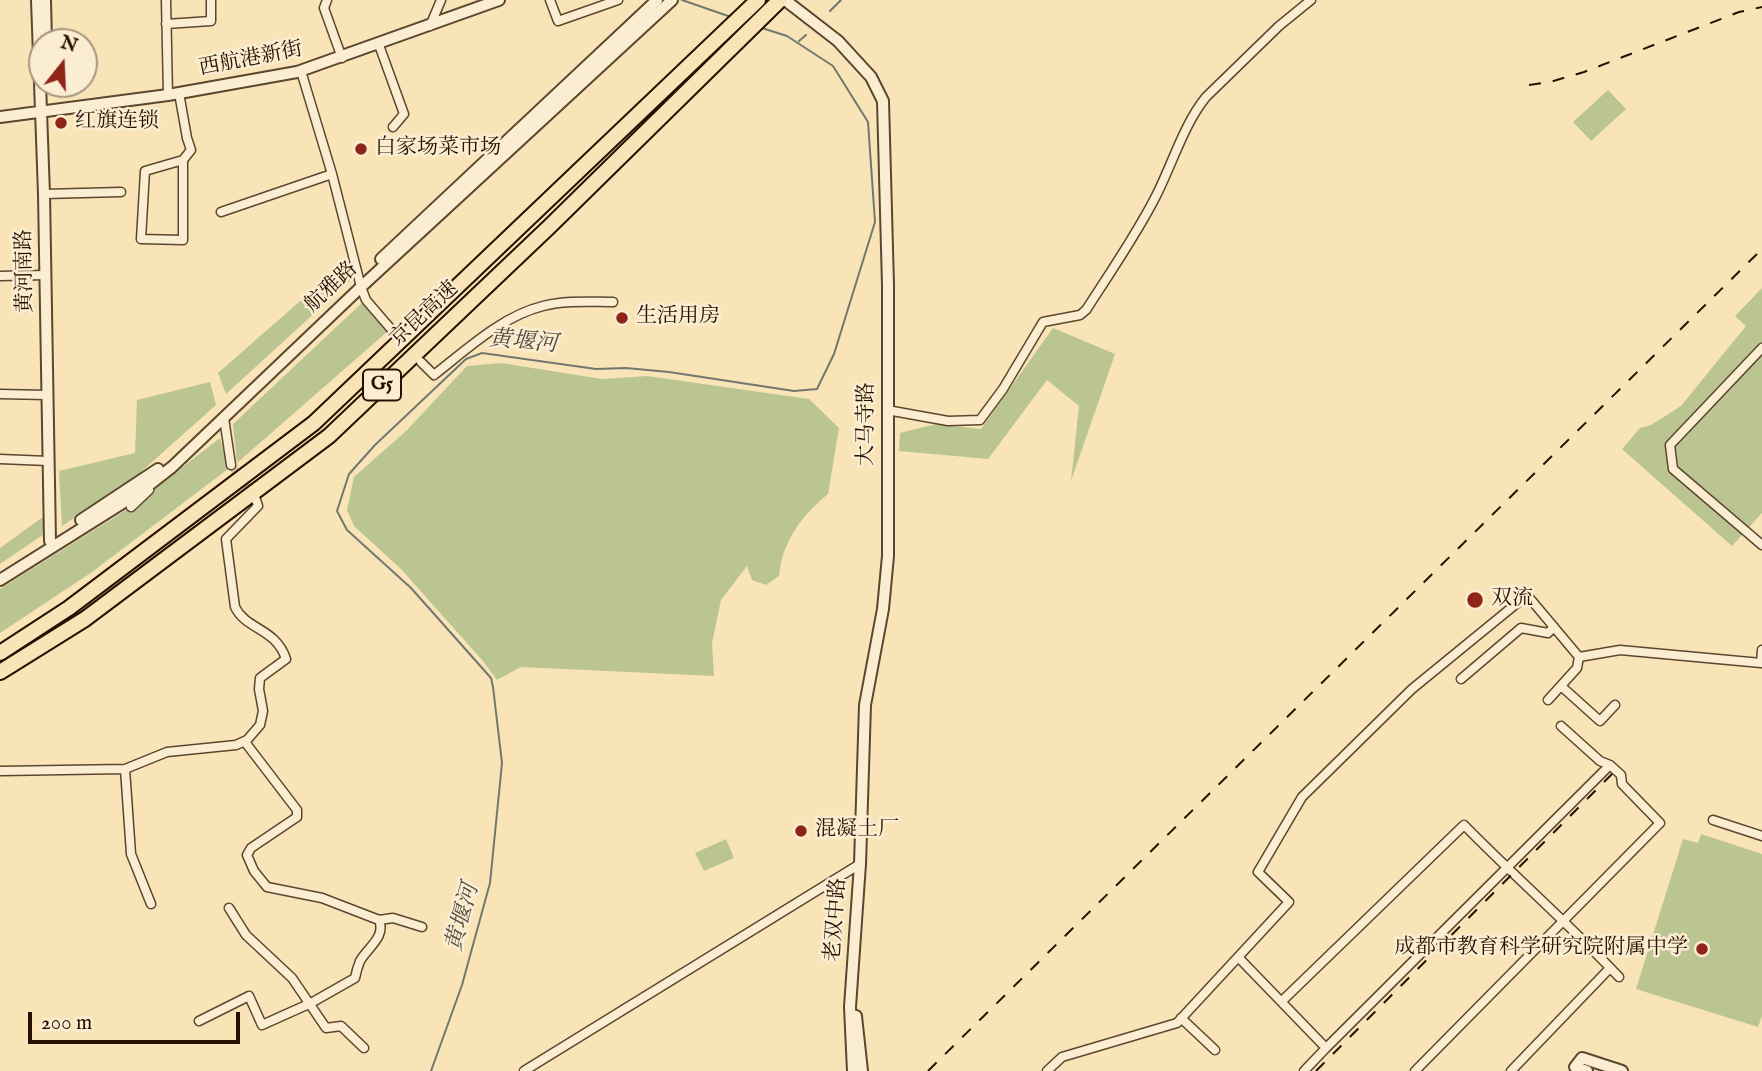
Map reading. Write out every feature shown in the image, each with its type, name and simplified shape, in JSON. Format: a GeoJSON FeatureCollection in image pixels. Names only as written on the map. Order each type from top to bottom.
{"type":"FeatureCollection","features":[{"type":"Feature","properties":{"kind":"highway","name":"京昆高速"},"geometry":{"type":"LineString","coordinates":[[0,653],[69,608],[314,423],[758,0]]}},
{"type":"Feature","properties":{"kind":"highway","name":"京昆高速"},"geometry":{"type":"LineString","coordinates":[[0,673],[85,618],[329,436],[550,227],[783,0]]}},
{"type":"Feature","properties":{"kind":"street","name":"黄河南路"},"geometry":{"type":"LineString","coordinates":[[37,0],[44,111],[48,461],[44,478],[50,541]]}},
{"type":"Feature","properties":{"kind":"street"},"geometry":{"type":"LineString","coordinates":[[45,0],[46,28]]}},
{"type":"Feature","properties":{"kind":"street"},"geometry":{"type":"LineString","coordinates":[[166,0],[174,94],[191,150],[183,160],[145,171],[141,239],[183,240],[183,160]]}},
{"type":"Feature","properties":{"kind":"street"},"geometry":{"type":"LineString","coordinates":[[166,24],[211,21],[211,0]]}},
{"type":"Feature","properties":{"kind":"street"},"geometry":{"type":"LineString","coordinates":[[327,0],[324,8],[342,58]]}},
{"type":"Feature","properties":{"kind":"street"},"geometry":{"type":"LineString","coordinates":[[430,27],[441,0]]}},
{"type":"Feature","properties":{"kind":"street","name":"西航港新街"},"geometry":{"type":"LineString","coordinates":[[0,117],[174,94],[301,71],[430,27],[499,0]]}},
{"type":"Feature","properties":{"kind":"street"},"geometry":{"type":"LineString","coordinates":[[550,0],[558,20],[618,0]]}},
{"type":"Feature","properties":{"kind":"street","name":"航雅路"},"geometry":{"type":"LineString","coordinates":[[0,580],[140,492],[172,467],[657,0]]}},
{"type":"Feature","properties":{"kind":"street","name":"大马寺路"},"geometry":{"type":"LineString","coordinates":[[783,0],[838,41],[871,77],[883,100],[888,285],[888,556],[883,609],[865,705],[860,863]]}},
{"type":"Feature","properties":{"kind":"street"},"geometry":{"type":"LineString","coordinates":[[887,410],[948,421],[980,420],[1003,389],[1043,323],[1080,315],[1086,310],[1140,226],[1172,165],[1196,110],[1206,97],[1279,26],[1311,0]]}},
{"type":"Feature","properties":{"kind":"street","name":"航雅路"},"geometry":{"type":"LineString","coordinates":[[0,572],[160,468],[671,1]]}},
{"type":"Feature","properties":{"kind":"street"},"geometry":{"type":"LineString","coordinates":[[379,45],[404,114],[393,127]]}},
{"type":"Feature","properties":{"kind":"street"},"geometry":{"type":"LineString","coordinates":[[301,71],[332,174],[360,284],[366,300],[391,329]]}},
{"type":"Feature","properties":{"kind":"street","name":"黄河南路"},"geometry":{"type":"LineString","coordinates":[[44,111],[45,98]]}},
{"type":"Feature","properties":{"kind":"street"},"geometry":{"type":"LineString","coordinates":[[221,212],[332,174]]}},
{"type":"Feature","properties":{"kind":"street"},"geometry":{"type":"LineString","coordinates":[[44,194],[121,192]]}},
{"type":"Feature","properties":{"kind":"street"},"geometry":{"type":"LineString","coordinates":[[0,276],[45,275]]}},
{"type":"Feature","properties":{"kind":"street"},"geometry":{"type":"LineString","coordinates":[[421,362],[433,375],[515,316],[543,306],[571,301],[613,302]]}},
{"type":"Feature","properties":{"kind":"street"},"geometry":{"type":"LineString","coordinates":[[1762,348],[1670,445],[1673,469],[1762,545]]}},
{"type":"Feature","properties":{"kind":"street"},"geometry":{"type":"LineString","coordinates":[[0,394],[47,395]]}},
{"type":"Feature","properties":{"kind":"street"},"geometry":{"type":"LineString","coordinates":[[224,418],[231,465]]}},
{"type":"Feature","properties":{"kind":"street"},"geometry":{"type":"LineString","coordinates":[[131,507],[224,418]]}},
{"type":"Feature","properties":{"kind":"street"},"geometry":{"type":"LineString","coordinates":[[0,459],[48,461]]}},
{"type":"Feature","properties":{"kind":"street"},"geometry":{"type":"LineString","coordinates":[[0,771],[125,769],[167,752],[236,745],[245,741],[260,724],[263,711],[260,678],[286,659],[282,646],[265,631],[239,615],[235,607],[226,539],[258,506],[255,497]]}},
{"type":"Feature","properties":{"kind":"street"},"geometry":{"type":"LineString","coordinates":[[1047,1071],[1062,1057],[1177,1023],[1289,902],[1258,873],[1302,797],[1412,689],[1527,595],[1579,657]]}},
{"type":"Feature","properties":{"kind":"street"},"geometry":{"type":"LineString","coordinates":[[1461,679],[1521,628],[1548,633],[1554,627]]}},
{"type":"Feature","properties":{"kind":"street"},"geometry":{"type":"LineString","coordinates":[[1579,657],[1620,650],[1761,663],[1762,650]]}},
{"type":"Feature","properties":{"kind":"street"},"geometry":{"type":"LineString","coordinates":[[1548,700],[1577,668],[1579,657]]}},
{"type":"Feature","properties":{"kind":"street"},"geometry":{"type":"LineString","coordinates":[[1561,686],[1600,721],[1615,705]]}},
{"type":"Feature","properties":{"kind":"street"},"geometry":{"type":"LineString","coordinates":[[1415,1071],[1660,823],[1622,784],[1621,775],[1610,765],[1600,761],[1561,726]]}},
{"type":"Feature","properties":{"kind":"street"},"geometry":{"type":"LineString","coordinates":[[245,741],[297,810],[297,817],[251,848],[247,855],[262,883],[267,887],[322,898],[379,920],[393,918],[422,928]]}},
{"type":"Feature","properties":{"kind":"street"},"geometry":{"type":"LineString","coordinates":[[1304,1071],[1610,765]]}},
{"type":"Feature","properties":{"kind":"street"},"geometry":{"type":"LineString","coordinates":[[125,769],[131,854],[151,904]]}},
{"type":"Feature","properties":{"kind":"street"},"geometry":{"type":"LineString","coordinates":[[1713,820],[1762,836]]}},
{"type":"Feature","properties":{"kind":"street"},"geometry":{"type":"LineString","coordinates":[[1282,1001],[1464,825],[1619,977]]}},
{"type":"Feature","properties":{"kind":"street"},"geometry":{"type":"LineString","coordinates":[[524,1071],[860,863]]}},
{"type":"Feature","properties":{"kind":"street","name":"老双中路"},"geometry":{"type":"LineString","coordinates":[[853,1071],[850,1040],[852,978],[860,863]]}},
{"type":"Feature","properties":{"kind":"street"},"geometry":{"type":"LineString","coordinates":[[229,908],[246,935],[292,978],[326,1028],[341,1026],[364,1048]]}},
{"type":"Feature","properties":{"kind":"street"},"geometry":{"type":"LineString","coordinates":[[199,1021],[249,996],[262,1025],[311,1003],[355,978],[359,962],[380,934],[382,927],[379,920]]}},
{"type":"Feature","properties":{"kind":"street"},"geometry":{"type":"LineString","coordinates":[[1238,957],[1326,1048]]}},
{"type":"Feature","properties":{"kind":"street"},"geometry":{"type":"LineString","coordinates":[[1511,1071],[1610,968]]}},
{"type":"Feature","properties":{"kind":"street","name":"老双中路"},"geometry":{"type":"LineString","coordinates":[[852,978],[862,1071]]}},
{"type":"Feature","properties":{"kind":"street"},"geometry":{"type":"LineString","coordinates":[[1181,1018],[1214,1050]]}},
{"type":"Feature","properties":{"kind":"street"},"geometry":{"type":"LineString","coordinates":[[1587,1071],[1575,1067],[1582,1058],[1622,1071]]}},
{"type":"Feature","properties":{"kind":"green space"},"geometry":{"type":"Polygon","coordinates":[[[1608,90],[1626,109],[1591,141],[1573,122],[1608,90]]]}},
{"type":"Feature","properties":{"kind":"green space"},"geometry":{"type":"Polygon","coordinates":[[[347,260],[354,277],[226,394],[218,373],[347,260]]]}},
{"type":"Feature","properties":{"kind":"green space"},"geometry":{"type":"Polygon","coordinates":[[[1762,288],[1762,513],[1732,546],[1622,449],[1640,428],[1651,425],[1681,406],[1746,326],[1735,316],[1762,288]]]}},
{"type":"Feature","properties":{"kind":"green space"},"geometry":{"type":"Polygon","coordinates":[[[364,301],[388,331],[237,463],[233,424],[364,301]]]}},
{"type":"Feature","properties":{"kind":"green space"},"geometry":{"type":"Polygon","coordinates":[[[1053,328],[1115,354],[1071,481],[1079,406],[1047,380],[988,459],[899,451],[900,433],[936,424],[981,429],[1053,328]]]}},
{"type":"Feature","properties":{"kind":"green space"},"geometry":{"type":"Polygon","coordinates":[[[501,363],[602,379],[647,376],[809,399],[839,428],[828,494],[795,530],[784,552],[779,576],[766,585],[752,580],[747,566],[721,600],[712,643],[714,676],[521,667],[497,680],[401,569],[354,526],[347,510],[354,477],[407,430],[467,366],[501,363]]]}},
{"type":"Feature","properties":{"kind":"green space"},"geometry":{"type":"Polygon","coordinates":[[[210,382],[216,405],[134,478],[62,526],[59,471],[135,453],[137,400],[210,382]]]}},
{"type":"Feature","properties":{"kind":"green space"},"geometry":{"type":"Polygon","coordinates":[[[220,438],[228,469],[92,572],[0,633],[0,589],[131,507],[220,438]]]}},
{"type":"Feature","properties":{"kind":"green space"},"geometry":{"type":"Polygon","coordinates":[[[43,517],[44,534],[0,564],[0,548],[43,517]]]}},
{"type":"Feature","properties":{"kind":"green space","name":"成都市教育科学研究院附属中学"},"geometry":{"type":"Polygon","coordinates":[[[1701,834],[1762,854],[1762,1016],[1758,1027],[1636,989],[1683,839],[1698,843],[1701,834]]]}},
{"type":"Feature","properties":{"kind":"green space"},"geometry":{"type":"Polygon","coordinates":[[[726,839],[734,858],[704,871],[695,853],[726,839]]]}},
{"type":"Feature","properties":{"kind":"waterway","name":"黄堰河"},"geometry":{"type":"LineString","coordinates":[[682,0],[731,17]]}},
{"type":"Feature","properties":{"kind":"waterway"},"geometry":{"type":"LineString","coordinates":[[830,11],[841,0]]}},
{"type":"Feature","properties":{"kind":"waterway","name":"黄堰河"},"geometry":{"type":"LineString","coordinates":[[431,1071],[462,985],[490,883],[502,763],[493,687],[491,678],[411,588],[347,530],[337,511],[349,474],[375,445],[466,359],[482,353],[596,369],[626,368],[669,372],[794,391],[817,389],[834,354],[875,222],[868,122],[833,66],[787,36],[762,28]]}},
{"type":"Feature","properties":{"kind":"waterway"},"geometry":{"type":"LineString","coordinates":[[799,41],[806,35]]}},
{"type":"Feature","properties":{"kind":"tunnel"},"geometry":{"type":"LineString","coordinates":[[231,465],[254,496]]}},
{"type":"Feature","properties":{"kind":"railway"},"geometry":{"type":"LineString","coordinates":[[1529,85],[1584,72],[1739,12],[1762,7]]}},
{"type":"Feature","properties":{"kind":"railway"},"geometry":{"type":"LineString","coordinates":[[928,1071],[1762,249]]}},
{"type":"Feature","properties":{"kind":"railway"},"geometry":{"type":"LineString","coordinates":[[1316,1071],[1612,774]]}},
{"type":"Feature","properties":{"kind":"place","name":"红旗连锁"},"geometry":{"type":"Point","coordinates":[61,123]}},
{"type":"Feature","properties":{"kind":"place","name":"白家场菜市场"},"geometry":{"type":"Point","coordinates":[361,149]}},
{"type":"Feature","properties":{"kind":"place","name":"生活用房"},"geometry":{"type":"Point","coordinates":[622,318]}},
{"type":"Feature","properties":{"kind":"place","name":"双流"},"geometry":{"type":"Point","coordinates":[1475,600]}},
{"type":"Feature","properties":{"kind":"place","name":"混凝土厂"},"geometry":{"type":"Point","coordinates":[801,831]}},
{"type":"Feature","properties":{"kind":"place","name":"成都市教育科学研究院附属中学"},"geometry":{"type":"Point","coordinates":[1702,949]}}]}
